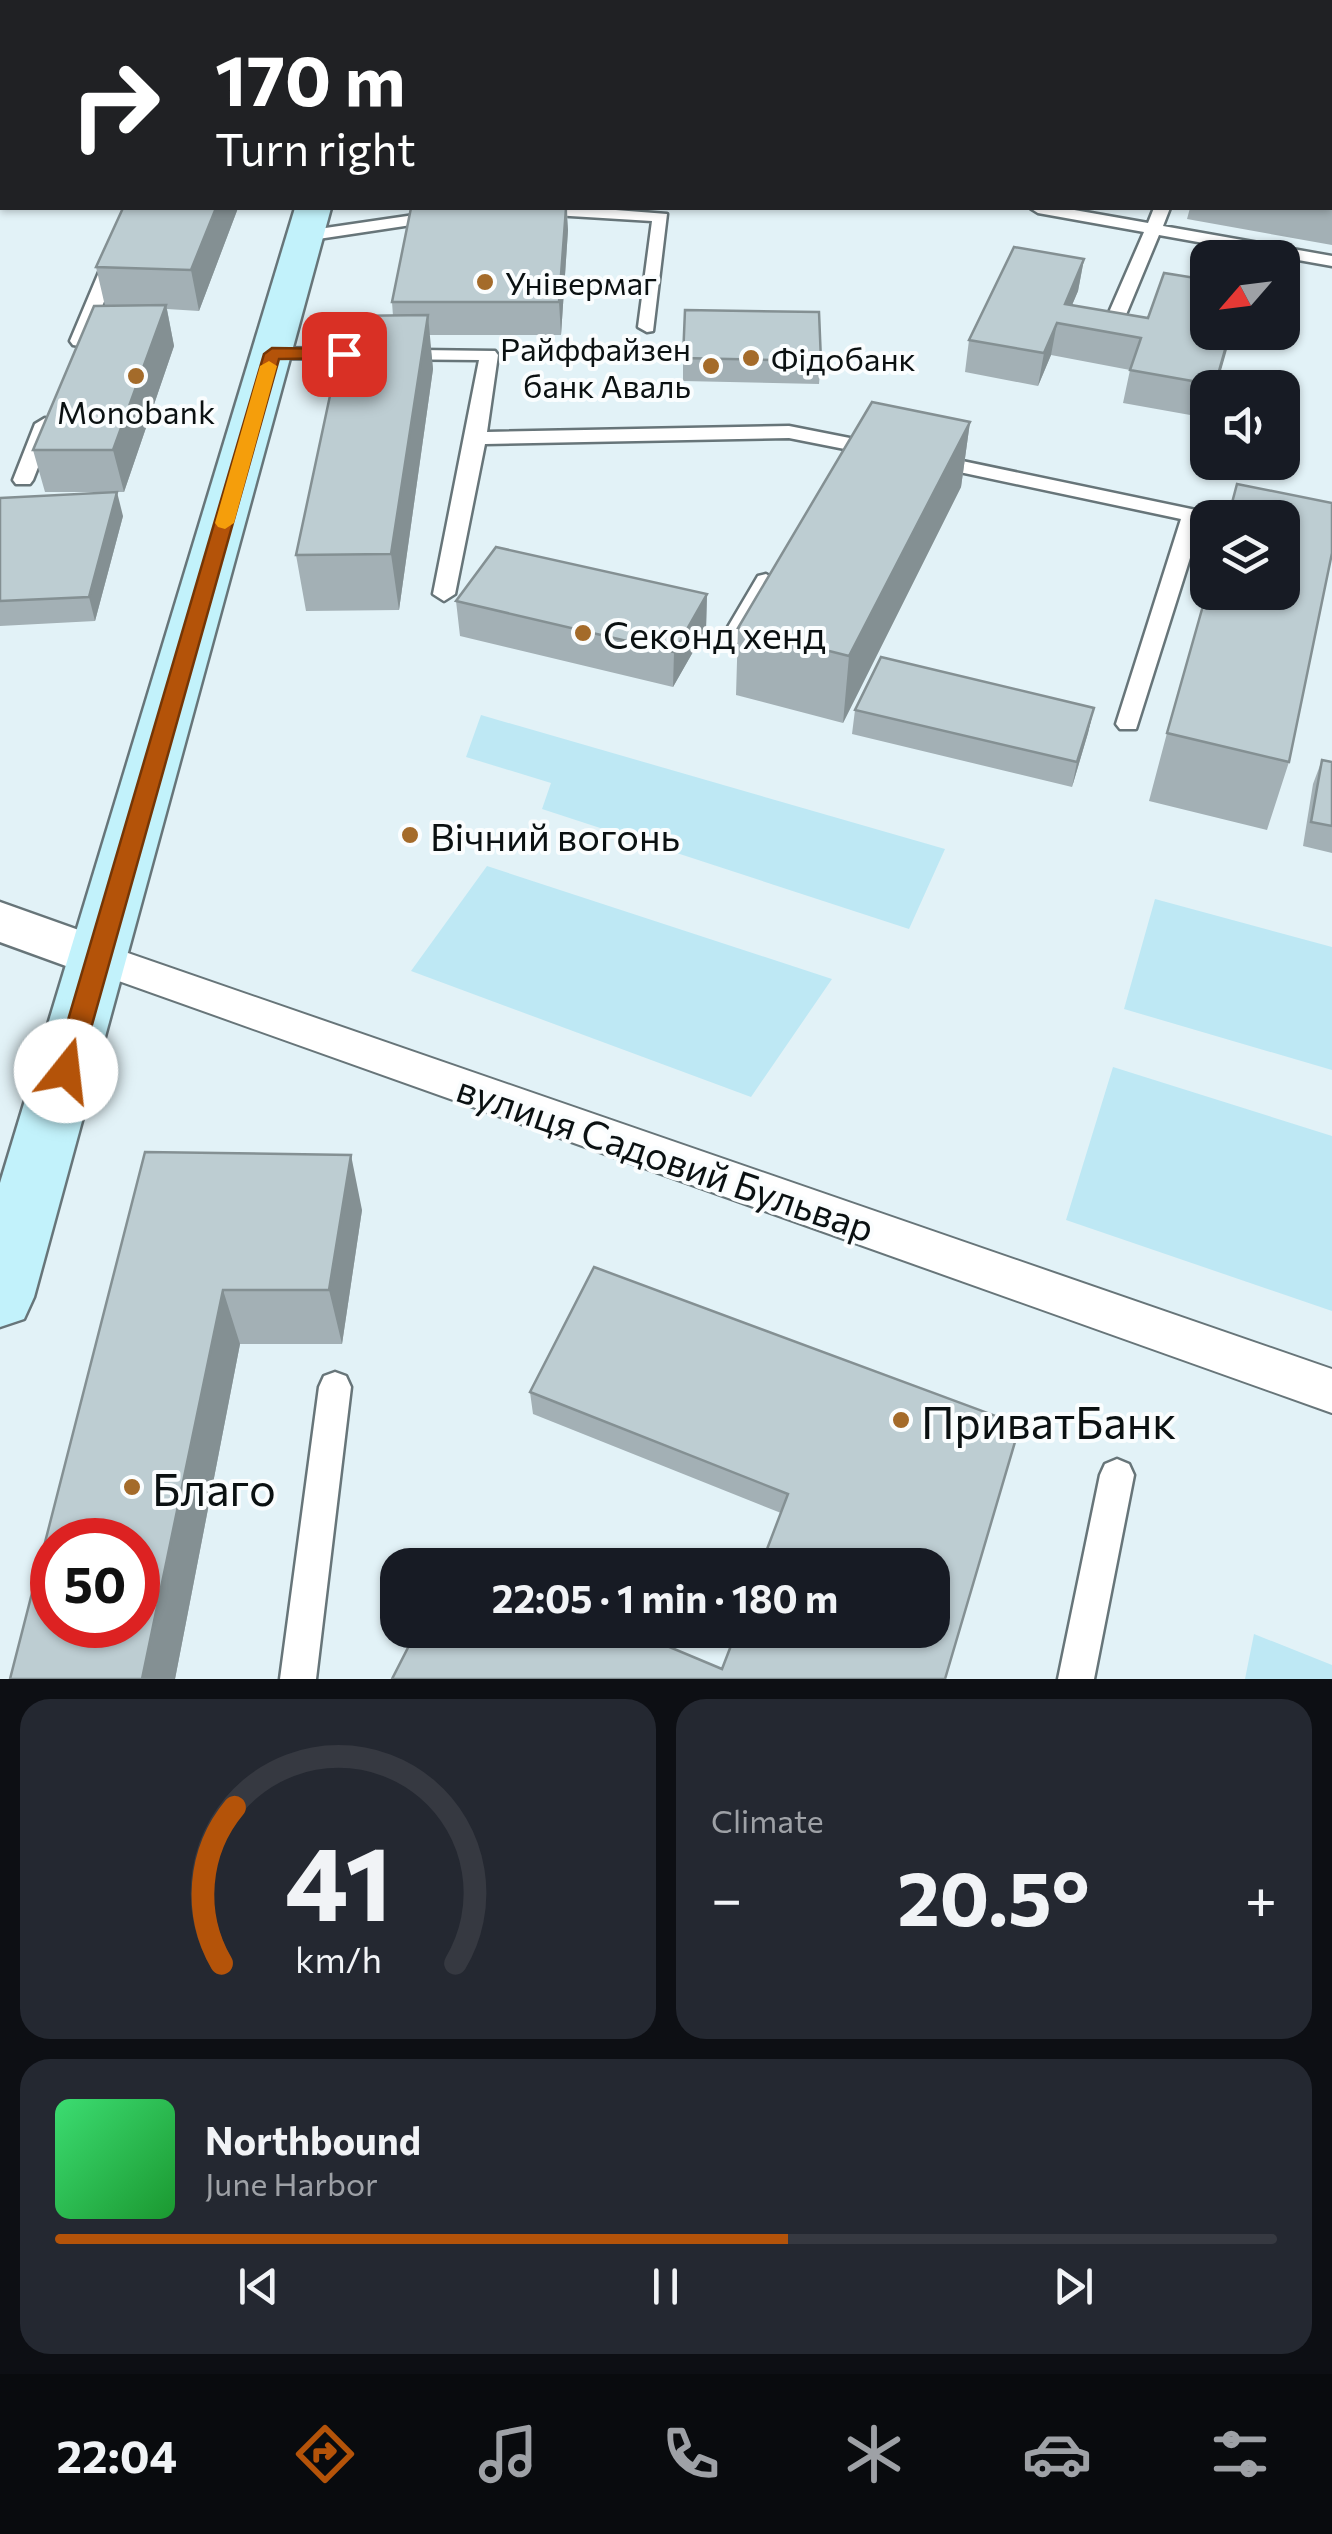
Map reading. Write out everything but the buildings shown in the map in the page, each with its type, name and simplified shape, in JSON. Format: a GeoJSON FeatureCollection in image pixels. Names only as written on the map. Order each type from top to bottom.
{"type":"FeatureCollection","features":[{"type":"Feature","properties":{"kind":"main road"},"geometry":{"type":"LineString","coordinates":[[0,1297],[309,222]]}},
{"type":"Feature","properties":{"kind":"street","name":"вулиця Садовий Бульвар"},"geometry":{"type":"LineString","coordinates":[[0,921],[1332,1390]]}},
{"type":"Feature","properties":{"kind":"lane"},"geometry":{"type":"LineString","coordinates":[[74,353],[133,210]]}},
{"type":"Feature","properties":{"kind":"lane"},"geometry":{"type":"LineString","coordinates":[[309,222],[465,210]]}},
{"type":"Feature","properties":{"kind":"lane"},"geometry":{"type":"LineString","coordinates":[[552,210],[661,217],[647,327]]}},
{"type":"Feature","properties":{"kind":"lane"},"geometry":{"type":"LineString","coordinates":[[1049,210],[1332,261]]}},
{"type":"Feature","properties":{"kind":"lane"},"geometry":{"type":"LineString","coordinates":[[1116,318],[1161,210]]}},
{"type":"Feature","properties":{"kind":"lane"},"geometry":{"type":"LineString","coordinates":[[272,354],[489,356],[444,594]]}},
{"type":"Feature","properties":{"kind":"lane"},"geometry":{"type":"LineString","coordinates":[[23,480],[52,407]]}},
{"type":"Feature","properties":{"kind":"lane"},"geometry":{"type":"LineString","coordinates":[[476,438],[790,432],[843,452],[1190,514]]}},
{"type":"Feature","properties":{"kind":"lane"},"geometry":{"type":"LineString","coordinates":[[1128,724],[1190,547]]}},
{"type":"Feature","properties":{"kind":"lane"},"geometry":{"type":"LineString","coordinates":[[733,637],[781,556]]}},
{"type":"Feature","properties":{"kind":"lane"},"geometry":{"type":"LineString","coordinates":[[298,1679],[335,1387]]}},
{"type":"Feature","properties":{"kind":"lane"},"geometry":{"type":"LineString","coordinates":[[1076,1679],[1117,1475]]}},
{"type":"Feature","properties":{"kind":"shaded area"},"geometry":{"type":"Polygon","coordinates":[[[481,715],[945,849],[909,929],[542,809],[551,783],[466,757],[481,715]]]}},
{"type":"Feature","properties":{"kind":"shaded area"},"geometry":{"type":"Polygon","coordinates":[[[487,866],[832,979],[751,1097],[411,971],[487,866]]]}},
{"type":"Feature","properties":{"kind":"shaded area"},"geometry":{"type":"Polygon","coordinates":[[[1155,899],[1332,947],[1332,1070],[1124,1009],[1155,899]]]}},
{"type":"Feature","properties":{"kind":"shaded area"},"geometry":{"type":"Polygon","coordinates":[[[1113,1067],[1332,1136],[1332,1311],[1066,1220],[1113,1067]]]}},
{"type":"Feature","properties":{"kind":"shaded area"},"geometry":{"type":"Polygon","coordinates":[[[1254,1634],[1332,1665],[1332,1679],[1245,1679],[1254,1634]]]}},
{"type":"Feature","properties":{"kind":"slow traffic"},"geometry":{"type":"LineString","coordinates":[[225,523],[269,366]]}},
{"type":"Feature","properties":{"kind":"place","name":"Універмаг"},"geometry":{"type":"Point","coordinates":[485,282]}},
{"type":"Feature","properties":{"kind":"place","name":"Фідобанк"},"geometry":{"type":"Point","coordinates":[751,358]}},
{"type":"Feature","properties":{"kind":"place","name":"Райффайзен банк Аваль"},"geometry":{"type":"Point","coordinates":[711,366]}},
{"type":"Feature","properties":{"kind":"place","name":"Monobank"},"geometry":{"type":"Point","coordinates":[136,376]}},
{"type":"Feature","properties":{"kind":"place","name":"Секонд хенд"},"geometry":{"type":"Point","coordinates":[583,633]}},
{"type":"Feature","properties":{"kind":"place","name":"Вічний вогонь"},"geometry":{"type":"Point","coordinates":[410,835]}},
{"type":"Feature","properties":{"kind":"place","name":"ПриватБанк"},"geometry":{"type":"Point","coordinates":[901,1420]}},
{"type":"Feature","properties":{"kind":"place","name":"Благо"},"geometry":{"type":"Point","coordinates":[132,1487]}},
{"type":"Feature","properties":{"kind":"route"},"geometry":{"type":"LineString","coordinates":[[66,1071],[272,354],[344,354]]}}]}
